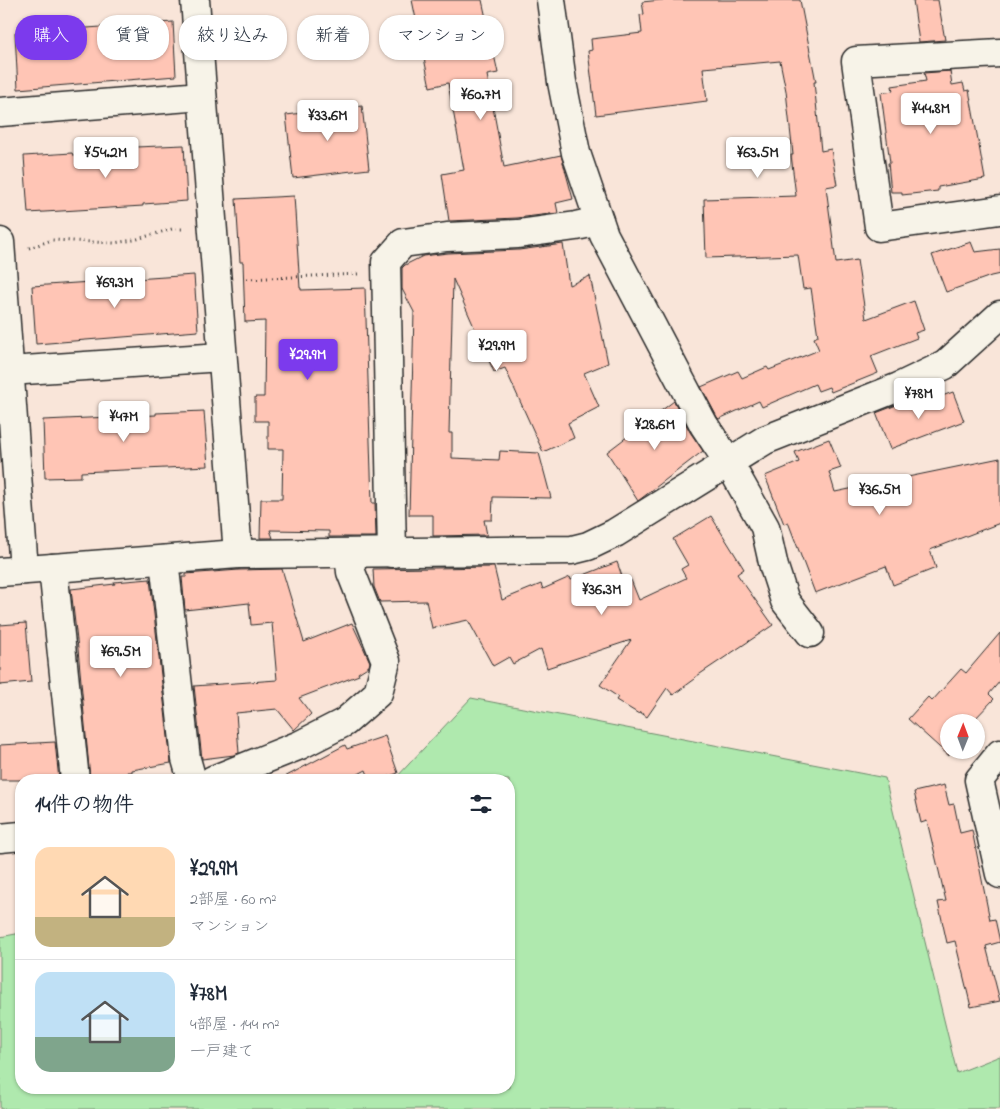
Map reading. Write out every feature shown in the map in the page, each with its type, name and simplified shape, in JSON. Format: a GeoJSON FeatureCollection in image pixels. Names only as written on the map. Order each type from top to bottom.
{"type":"FeatureCollection","features":[{"type":"Feature","properties":{"kind":"street"},"geometry":{"type":"LineString","coordinates":[[195,0],[238,554]]}},
{"type":"Feature","properties":{"kind":"street"},"geometry":{"type":"LineString","coordinates":[[551,0],[562,82],[576,153],[604,235],[704,425],[729,463],[765,527],[774,567],[785,601],[810,633]]}},
{"type":"Feature","properties":{"kind":"street"},"geometry":{"type":"LineString","coordinates":[[1000,53],[856,60],[878,227],[1000,210]]}},
{"type":"Feature","properties":{"kind":"street"},"geometry":{"type":"LineString","coordinates":[[0,112],[202,96]]}},
{"type":"Feature","properties":{"kind":"street"},"geometry":{"type":"LineString","coordinates":[[392,553],[386,262],[403,242],[446,237],[518,234],[599,221]]}},
{"type":"Feature","properties":{"kind":"street"},"geometry":{"type":"LineString","coordinates":[[0,247],[9,371],[12,571],[238,554],[543,551],[572,550],[588,546],[615,533],[765,440],[900,387],[945,365],[1000,315]]}},
{"type":"Feature","properties":{"kind":"street"},"geometry":{"type":"LineString","coordinates":[[9,371],[222,357]]}},
{"type":"Feature","properties":{"kind":"street"},"geometry":{"type":"LineString","coordinates":[[228,774],[300,745],[345,722],[378,693],[386,661],[351,572],[349,554]]}},
{"type":"Feature","properties":{"kind":"street"},"geometry":{"type":"LineString","coordinates":[[164,560],[186,759],[190,774]]}},
{"type":"Feature","properties":{"kind":"street"},"geometry":{"type":"LineString","coordinates":[[53,568],[74,774]]}},
{"type":"Feature","properties":{"kind":"street"},"geometry":{"type":"LineString","coordinates":[[1000,754],[979,780],[1000,870]]}},
{"type":"Feature","properties":{"kind":"street"},"geometry":{"type":"LineString","coordinates":[[0,838],[15,837]]}},
{"type":"Feature","properties":{"kind":"path"},"geometry":{"type":"LineString","coordinates":[[0,247],[28,249],[52,240],[114,243],[134,240],[172,229],[213,229]]}},
{"type":"Feature","properties":{"kind":"path"},"geometry":{"type":"LineString","coordinates":[[216,279],[294,278],[386,272]]}},
{"type":"Feature","properties":{"kind":"green space"},"geometry":{"type":"Polygon","coordinates":[[[471,698],[885,778],[957,1073],[1000,1056],[1000,1109],[0,1109],[0,937],[15,934],[15,1094],[515,1094],[515,774],[400,774],[471,698]]]}},
{"type":"Feature","properties":{"kind":"building"},"geometry":{"type":"Polygon","coordinates":[[[412,0],[482,0],[485,15],[415,15],[412,0]]]}},
{"type":"Feature","properties":{"kind":"building"},"geometry":{"type":"Polygon","coordinates":[[[661,0],[800,0],[816,82],[814,82],[821,151],[831,149],[837,185],[826,187],[836,263],[857,260],[866,319],[914,301],[924,330],[915,333],[917,338],[871,356],[878,373],[831,392],[829,387],[818,391],[815,384],[762,407],[759,401],[719,419],[717,417],[701,387],[738,371],[742,378],[767,367],[769,370],[819,350],[814,338],[818,336],[811,288],[803,289],[798,255],[706,258],[704,199],[796,196],[786,91],[780,61],[703,68],[707,101],[596,115],[588,51],[592,50],[591,39],[642,33],[640,15],[644,14],[642,2],[661,0]]]}},
{"type":"Feature","properties":{"kind":"building"},"geometry":{"type":"Polygon","coordinates":[[[913,0],[938,0],[945,40],[919,42],[913,0]]]}},
{"type":"Feature","properties":{"kind":"building"},"geometry":{"type":"Polygon","coordinates":[[[169,22],[173,22],[176,76],[18,89],[16,60],[87,60],[87,28],[97,27],[97,60],[169,60],[169,22]]]}},
{"type":"Feature","properties":{"kind":"building"},"geometry":{"type":"Polygon","coordinates":[[[424,60],[495,60],[498,73],[487,75],[504,167],[561,155],[573,199],[556,203],[558,213],[517,218],[449,221],[442,174],[464,170],[448,83],[430,87],[424,60]]]}},
{"type":"Feature","properties":{"kind":"building"},"geometry":{"type":"Polygon","coordinates":[[[950,71],[952,85],[963,83],[965,91],[969,90],[985,179],[938,187],[938,191],[902,195],[902,192],[891,192],[888,163],[890,163],[881,93],[893,91],[892,86],[926,81],[924,73],[950,71]]]}},
{"type":"Feature","properties":{"kind":"building"},"geometry":{"type":"Polygon","coordinates":[[[362,106],[369,169],[293,178],[286,115],[362,106]]]}},
{"type":"Feature","properties":{"kind":"building"},"geometry":{"type":"Polygon","coordinates":[[[184,145],[187,201],[143,204],[143,206],[28,213],[24,156],[136,151],[136,147],[184,145]]]}},
{"type":"Feature","properties":{"kind":"building"},"geometry":{"type":"Polygon","coordinates":[[[294,196],[301,290],[365,288],[372,503],[375,503],[376,537],[329,537],[329,531],[270,530],[273,538],[260,538],[261,499],[282,499],[283,449],[268,449],[268,421],[255,421],[255,397],[264,397],[265,321],[245,322],[243,262],[240,262],[236,199],[294,196]]]}},
{"type":"Feature","properties":{"kind":"building"},"geometry":{"type":"Polygon","coordinates":[[[971,242],[975,252],[1000,249],[1000,274],[946,292],[932,255],[971,242]]]}},
{"type":"Feature","properties":{"kind":"building"},"geometry":{"type":"Polygon","coordinates":[[[563,244],[569,285],[590,276],[608,363],[584,373],[599,407],[568,423],[574,438],[543,452],[505,368],[494,372],[453,279],[449,433],[452,433],[452,458],[499,460],[500,451],[539,453],[551,498],[493,497],[492,520],[484,520],[487,535],[433,536],[433,515],[409,515],[414,312],[402,289],[402,268],[423,256],[519,250],[563,244]]]}},
{"type":"Feature","properties":{"kind":"building"},"geometry":{"type":"Polygon","coordinates":[[[194,275],[198,331],[36,344],[32,286],[194,275]]]}},
{"type":"Feature","properties":{"kind":"building"},"geometry":{"type":"Polygon","coordinates":[[[953,392],[964,421],[890,449],[876,413],[907,401],[909,408],[953,392]]]}},
{"type":"Feature","properties":{"kind":"building"},"geometry":{"type":"Polygon","coordinates":[[[674,401],[690,432],[703,451],[638,501],[607,452],[674,401]]]}},
{"type":"Feature","properties":{"kind":"building"},"geometry":{"type":"Polygon","coordinates":[[[204,411],[208,466],[81,472],[81,477],[45,478],[43,420],[204,411]]]}},
{"type":"Feature","properties":{"kind":"building"},"geometry":{"type":"Polygon","coordinates":[[[829,439],[841,468],[829,472],[835,492],[1000,458],[1000,523],[930,550],[936,568],[893,585],[886,566],[815,593],[788,522],[784,524],[765,476],[799,462],[795,452],[829,439]]]}},
{"type":"Feature","properties":{"kind":"building"},"geometry":{"type":"Polygon","coordinates":[[[711,516],[744,569],[737,574],[773,625],[694,678],[673,695],[667,688],[647,717],[616,700],[618,697],[600,685],[631,640],[547,668],[541,649],[513,664],[509,657],[493,666],[468,620],[432,628],[426,601],[380,602],[374,587],[373,569],[494,567],[502,600],[541,584],[543,589],[570,577],[571,580],[617,562],[624,582],[631,580],[639,600],[686,578],[681,569],[688,565],[673,539],[711,516]]]}},
{"type":"Feature","properties":{"kind":"building"},"geometry":{"type":"Polygon","coordinates":[[[282,569],[304,642],[352,623],[370,662],[369,666],[358,673],[359,675],[299,698],[311,714],[294,730],[277,709],[236,713],[239,753],[202,759],[194,686],[277,680],[272,623],[251,625],[249,603],[185,610],[182,577],[186,577],[186,574],[282,569]]]}},
{"type":"Feature","properties":{"kind":"building"},"geometry":{"type":"Polygon","coordinates":[[[150,579],[171,763],[132,770],[132,772],[127,772],[127,774],[90,774],[71,589],[115,584],[114,582],[150,579]]]}},
{"type":"Feature","properties":{"kind":"building"},"geometry":{"type":"Polygon","coordinates":[[[26,623],[31,682],[0,685],[0,625],[26,623]]]}},
{"type":"Feature","properties":{"kind":"building"},"geometry":{"type":"Polygon","coordinates":[[[1000,633],[1000,681],[989,694],[994,699],[980,714],[940,714],[940,748],[908,719],[928,697],[932,701],[961,669],[966,673],[1000,633]]]}},
{"type":"Feature","properties":{"kind":"building"},"geometry":{"type":"Polygon","coordinates":[[[385,736],[398,773],[368,774],[366,770],[358,774],[290,774],[345,745],[347,749],[385,736]]]}},
{"type":"Feature","properties":{"kind":"building"},"geometry":{"type":"Polygon","coordinates":[[[55,742],[58,774],[15,774],[15,780],[0,780],[0,745],[55,742]]]}},
{"type":"Feature","properties":{"kind":"building"},"geometry":{"type":"Polygon","coordinates":[[[944,785],[949,805],[954,804],[960,833],[972,830],[990,920],[995,919],[1000,942],[986,946],[1000,1001],[971,1007],[955,941],[947,943],[938,902],[946,901],[927,821],[921,823],[914,792],[944,785]]]}}]}
